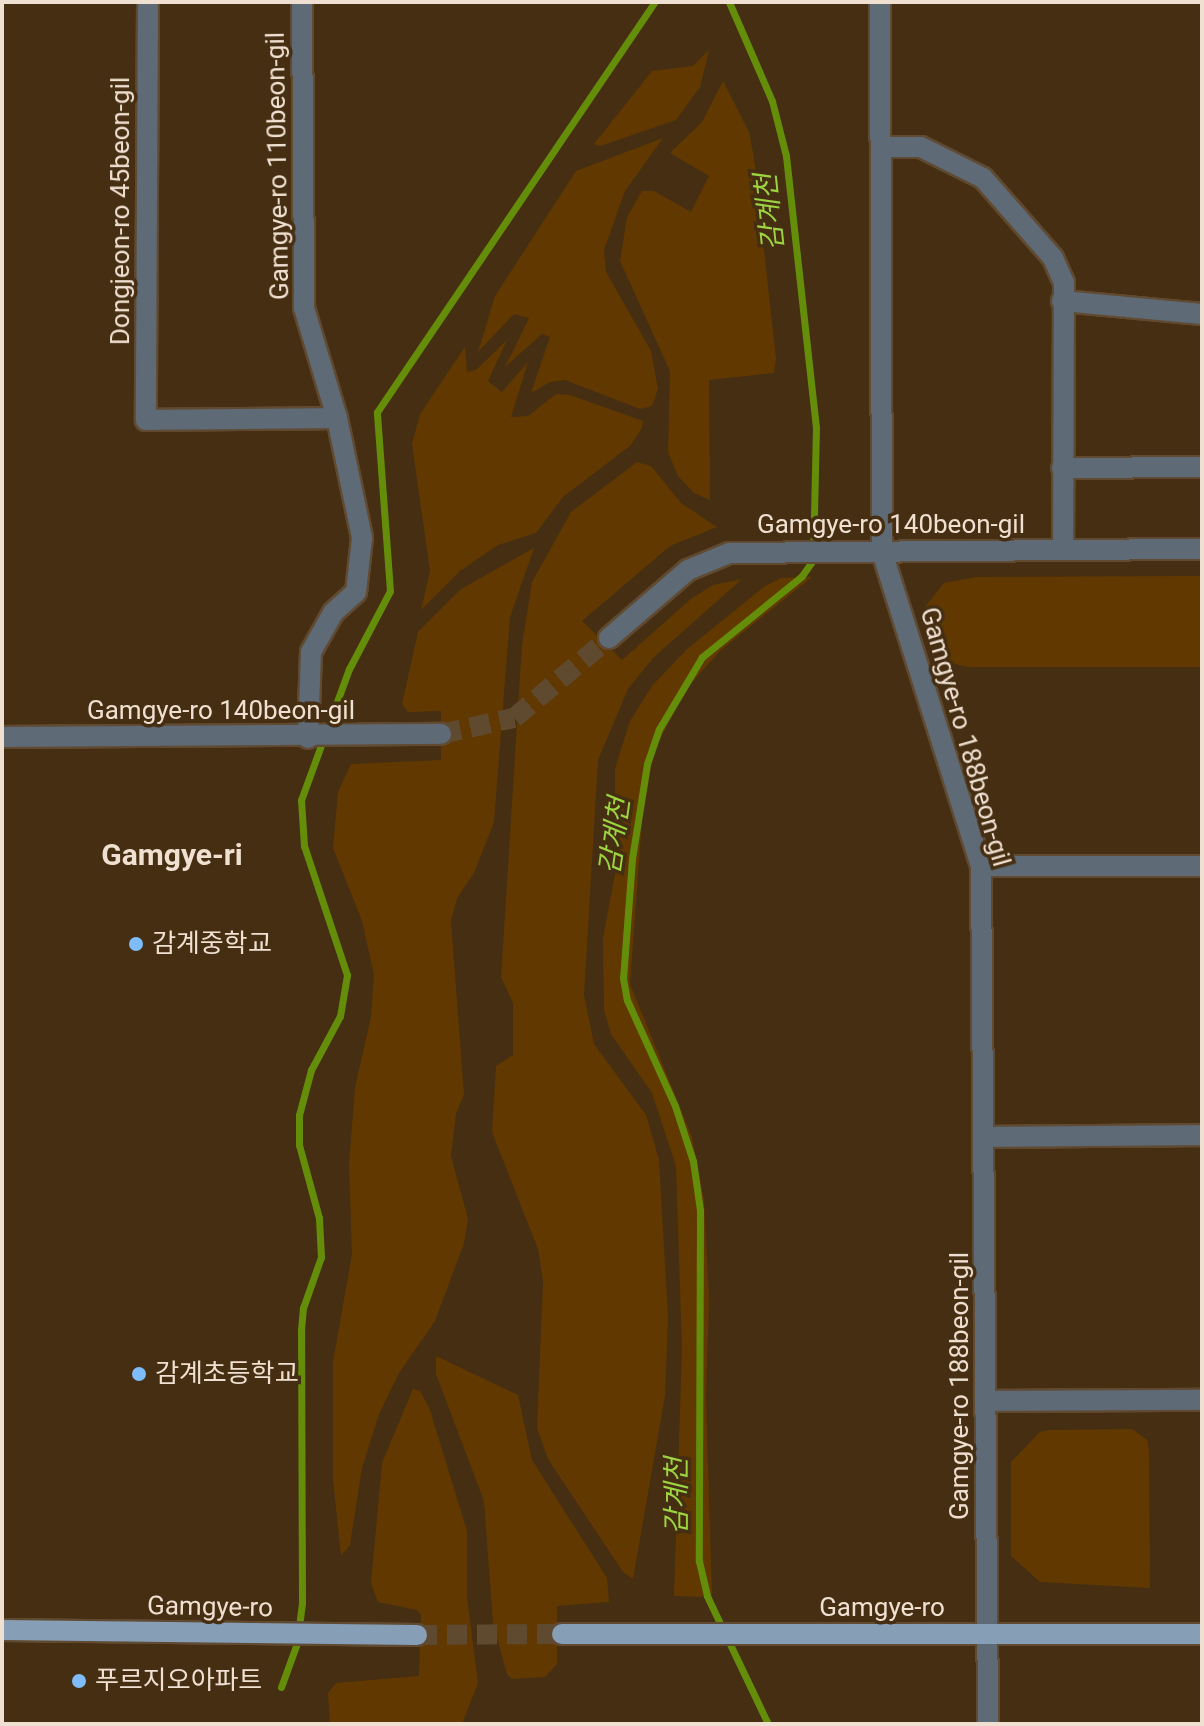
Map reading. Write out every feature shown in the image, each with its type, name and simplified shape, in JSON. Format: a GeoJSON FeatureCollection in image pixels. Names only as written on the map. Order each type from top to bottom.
{"type":"FeatureCollection","features":[{"type":"Feature","properties":{"kind":"main road","name":"Gamgye-ro"},"geometry":{"type":"LineString","coordinates":[[2,1630],[417,1635]]}},
{"type":"Feature","properties":{"kind":"main road","name":"Gamgye-ro"},"geometry":{"type":"LineString","coordinates":[[562,1634],[1202,1634]]}},
{"type":"Feature","properties":{"kind":"street","name":"Dongjeon-ro 45beon-gil"},"geometry":{"type":"LineString","coordinates":[[148,2],[146,420],[337,418]]}},
{"type":"Feature","properties":{"kind":"street","name":"Gamgye-ro 110beon-gil"},"geometry":{"type":"LineString","coordinates":[[302,2],[304,308],[337,418],[362,538],[361,574],[356,592],[333,613],[311,652],[308,738]]}},
{"type":"Feature","properties":{"kind":"street","name":"Gamgye-ro 188beon-gil"},"geometry":{"type":"LineString","coordinates":[[880,2],[882,552],[981,866],[988,1724]]}},
{"type":"Feature","properties":{"kind":"street"},"geometry":{"type":"LineString","coordinates":[[881,147],[921,147],[983,178],[1053,258],[1064,283],[1063,550]]}},
{"type":"Feature","properties":{"kind":"street"},"geometry":{"type":"LineString","coordinates":[[1062,301],[1202,314]]}},
{"type":"Feature","properties":{"kind":"street"},"geometry":{"type":"LineString","coordinates":[[1062,468],[1202,467]]}},
{"type":"Feature","properties":{"kind":"street","name":"Gamgye-ro 140beon-gil"},"geometry":{"type":"LineString","coordinates":[[609,638],[688,570],[709,558],[747,552],[1202,549]]}},
{"type":"Feature","properties":{"kind":"street","name":"Gamgye-ro 140beon-gil"},"geometry":{"type":"LineString","coordinates":[[2,737],[276,739],[441,734]]}},
{"type":"Feature","properties":{"kind":"street"},"geometry":{"type":"LineString","coordinates":[[981,866],[1202,866]]}},
{"type":"Feature","properties":{"kind":"street"},"geometry":{"type":"LineString","coordinates":[[985,1137],[1202,1135]]}},
{"type":"Feature","properties":{"kind":"street"},"geometry":{"type":"LineString","coordinates":[[985,1401],[1202,1400]]}},
{"type":"Feature","properties":{"kind":"shaded area"},"geometry":{"type":"Polygon","coordinates":[[[709,50],[700,87],[676,120],[600,146],[594,144],[652,71],[693,66],[709,50]]]}},
{"type":"Feature","properties":{"kind":"shaded area"},"geometry":{"type":"Polygon","coordinates":[[[723,81],[749,132],[754,158],[776,359],[774,373],[709,380],[710,500],[694,493],[678,476],[668,452],[670,371],[620,261],[627,217],[642,191],[654,191],[691,212],[709,176],[670,153],[702,122],[723,81]]]}},
{"type":"Feature","properties":{"kind":"shaded area"},"geometry":{"type":"Polygon","coordinates":[[[663,138],[625,191],[604,250],[606,272],[651,351],[658,389],[652,406],[640,409],[565,380],[550,382],[531,393],[550,337],[542,334],[505,367],[529,318],[514,314],[478,352],[495,296],[576,171],[663,138]]]}},
{"type":"Feature","properties":{"kind":"shaded area"},"geometry":{"type":"Polygon","coordinates":[[[507,340],[488,381],[502,392],[528,362],[511,417],[528,416],[556,394],[570,395],[643,421],[642,428],[631,445],[563,497],[536,533],[498,545],[460,571],[421,610],[430,571],[412,444],[420,414],[465,347],[467,372],[476,370],[507,340]]]}},
{"type":"Feature","properties":{"kind":"shaded area"},"geometry":{"type":"Polygon","coordinates":[[[637,462],[651,466],[681,503],[717,527],[670,546],[582,621],[622,660],[692,598],[713,585],[742,579],[653,658],[628,689],[598,760],[584,995],[594,1044],[646,1115],[659,1160],[668,1317],[665,1396],[633,1579],[623,1572],[548,1459],[537,1428],[543,1281],[538,1249],[492,1132],[496,1066],[513,1055],[513,1003],[501,977],[522,645],[532,582],[571,512],[637,462]]]}},
{"type":"Feature","properties":{"kind":"shaded area"},"geometry":{"type":"Polygon","coordinates":[[[534,548],[510,617],[494,822],[474,873],[457,898],[451,921],[464,1095],[456,1113],[451,1156],[468,1219],[464,1243],[435,1321],[399,1373],[379,1414],[362,1468],[350,1545],[341,1556],[333,1479],[333,1362],[352,1254],[349,1165],[355,1087],[371,1017],[374,975],[362,921],[333,848],[338,792],[351,764],[441,760],[441,711],[408,712],[402,704],[418,632],[461,589],[534,548]]]}},
{"type":"Feature","properties":{"kind":"shaded area"},"geometry":{"type":"Polygon","coordinates":[[[1202,576],[1202,667],[967,667],[937,659],[925,607],[944,583],[976,577],[1202,576]]]}},
{"type":"Feature","properties":{"kind":"shaded area"},"geometry":{"type":"Polygon","coordinates":[[[812,577],[721,650],[686,689],[654,751],[642,820],[630,984],[692,1137],[704,1200],[709,1299],[706,1396],[712,1597],[674,1596],[682,1349],[676,1166],[652,1093],[611,1034],[604,1010],[603,938],[615,874],[615,769],[630,721],[652,686],[686,650],[765,586],[781,578],[812,577]]]}},
{"type":"Feature","properties":{"kind":"shaded area"},"geometry":{"type":"Polygon","coordinates":[[[436,1356],[518,1395],[532,1460],[607,1578],[609,1602],[557,1606],[557,1664],[545,1677],[512,1679],[507,1674],[493,1623],[484,1501],[436,1374],[436,1356]]]}},
{"type":"Feature","properties":{"kind":"shaded area"},"geometry":{"type":"Polygon","coordinates":[[[413,1389],[420,1391],[429,1407],[467,1531],[467,1597],[478,1683],[462,1724],[330,1724],[328,1693],[336,1683],[419,1676],[421,1615],[417,1610],[378,1602],[371,1583],[382,1463],[413,1389]]]}},
{"type":"Feature","properties":{"kind":"shaded area"},"geometry":{"type":"Polygon","coordinates":[[[1132,1429],[1147,1440],[1149,1451],[1150,1588],[1040,1582],[1011,1556],[1011,1462],[1040,1432],[1132,1429]]]}},
{"type":"Feature","properties":{"kind":"waterway"},"geometry":{"type":"LineString","coordinates":[[281,1687],[297,1643],[302,1603],[303,1308],[321,1257],[319,1218],[299,1145],[299,1115],[311,1070],[340,1016],[347,975],[304,846],[301,800],[349,669],[390,591],[377,412],[655,2]]}},
{"type":"Feature","properties":{"kind":"waterway","name":"감계천"},"geometry":{"type":"LineString","coordinates":[[729,2],[772,101],[786,156],[816,427],[813,560],[802,576],[702,657],[659,729],[647,764],[632,859],[623,978],[627,1000],[675,1106],[693,1161],[700,1210],[699,1561],[707,1596],[768,1724]]}},
{"type":"Feature","properties":{"kind":"tunnel"},"geometry":{"type":"LineString","coordinates":[[441,734],[514,718],[609,638]]}},
{"type":"Feature","properties":{"kind":"tunnel"},"geometry":{"type":"LineString","coordinates":[[417,1635],[562,1634]]}},
{"type":"Feature","properties":{"kind":"place","name":"감계중학교"},"geometry":{"type":"Point","coordinates":[136,944]}},
{"type":"Feature","properties":{"kind":"place","name":"감계초등학교"},"geometry":{"type":"Point","coordinates":[139,1374]}},
{"type":"Feature","properties":{"kind":"place","name":"푸르지오아파트"},"geometry":{"type":"Point","coordinates":[79,1681]}},
{"type":"Feature","properties":{"kind":"district","name":"Gamgye-ri"},"geometry":{"type":"Point","coordinates":[172,855]}}]}
